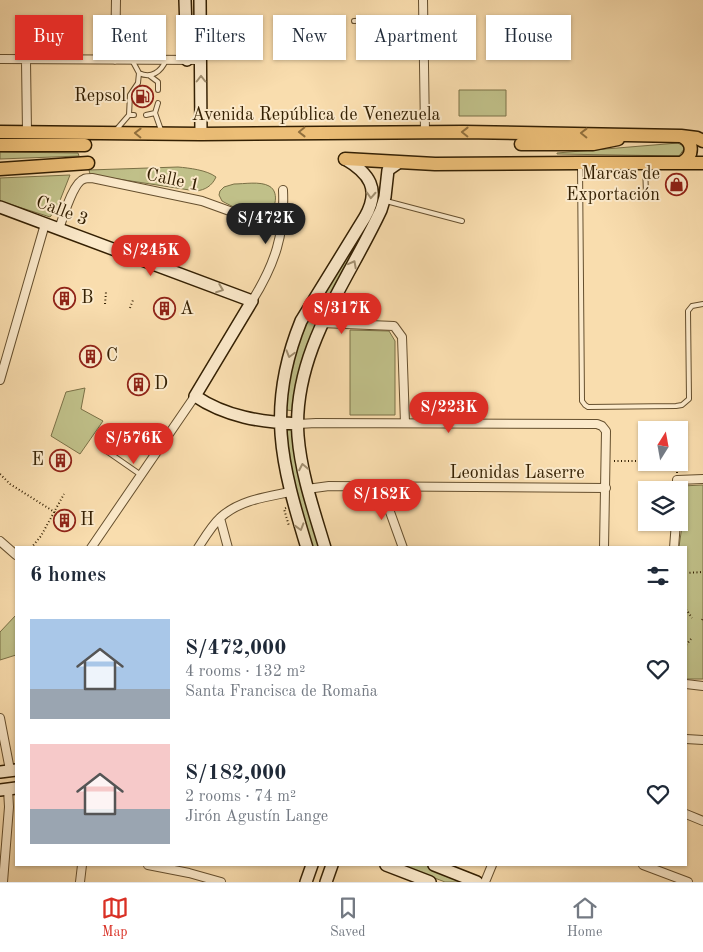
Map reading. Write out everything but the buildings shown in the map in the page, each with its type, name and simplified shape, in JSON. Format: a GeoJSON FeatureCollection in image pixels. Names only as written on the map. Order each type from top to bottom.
{"type":"FeatureCollection","features":[{"type":"Feature","properties":{"kind":"main road"},"geometry":{"type":"LineString","coordinates":[[185,0],[186,15]]}},
{"type":"Feature","properties":{"kind":"main road"},"geometry":{"type":"LineString","coordinates":[[200,0],[200,15]]}},
{"type":"Feature","properties":{"kind":"main road"},"geometry":{"type":"LineString","coordinates":[[201,60],[201,134]]}},
{"type":"Feature","properties":{"kind":"main road","name":"Avenida República de Venezuela"},"geometry":{"type":"LineString","coordinates":[[0,132],[201,134],[425,131],[681,136],[701,139]]}},
{"type":"Feature","properties":{"kind":"main road"},"geometry":{"type":"LineString","coordinates":[[5,145],[23,137],[27,132]]}},
{"type":"Feature","properties":{"kind":"main road"},"geometry":{"type":"LineString","coordinates":[[502,164],[518,152],[521,144],[519,138],[513,132]]}},
{"type":"Feature","properties":{"kind":"main road","name":"Avenida República de Venezuela"},"geometry":{"type":"LineString","coordinates":[[521,144],[594,144],[610,142],[633,135]]}},
{"type":"Feature","properties":{"kind":"main road"},"geometry":{"type":"LineString","coordinates":[[681,136],[686,138],[691,149],[687,160],[681,163]]}},
{"type":"Feature","properties":{"kind":"main road"},"geometry":{"type":"LineString","coordinates":[[551,144],[545,149],[544,153],[547,160],[552,163]]}},
{"type":"Feature","properties":{"kind":"main road"},"geometry":{"type":"LineString","coordinates":[[5,145],[85,145]]}},
{"type":"Feature","properties":{"kind":"main road"},"geometry":{"type":"LineString","coordinates":[[51,166],[53,145]]}},
{"type":"Feature","properties":{"kind":"main road"},"geometry":{"type":"LineString","coordinates":[[345,159],[435,164],[703,163]]}},
{"type":"Feature","properties":{"kind":"main road"},"geometry":{"type":"LineString","coordinates":[[306,546],[290,492],[283,460],[279,423],[285,375],[297,331],[365,216],[372,200],[372,189],[368,177],[361,169],[345,159]]}},
{"type":"Feature","properties":{"kind":"main road"},"geometry":{"type":"LineString","coordinates":[[0,169],[88,163]]}},
{"type":"Feature","properties":{"kind":"main road"},"geometry":{"type":"LineString","coordinates":[[324,546],[307,489],[300,450],[298,424],[301,391],[321,323],[378,218],[384,200],[388,172],[391,167],[398,163]]}},
{"type":"Feature","properties":{"kind":"main road","name":"Calle 3"},"geometry":{"type":"LineString","coordinates":[[0,207],[252,301]]}},
{"type":"Feature","properties":{"kind":"main road"},"geometry":{"type":"LineString","coordinates":[[252,301],[195,396],[210,406],[242,417],[259,421],[298,424]]}},
{"type":"Feature","properties":{"kind":"main road"},"geometry":{"type":"LineString","coordinates":[[306,882],[312,866]]}},
{"type":"Feature","properties":{"kind":"main road"},"geometry":{"type":"LineString","coordinates":[[326,882],[332,866]]}},
{"type":"Feature","properties":{"kind":"main road"},"geometry":{"type":"LineString","coordinates":[[389,866],[430,882]]}},
{"type":"Feature","properties":{"kind":"main road"},"geometry":{"type":"LineString","coordinates":[[437,866],[477,882]]}},
{"type":"Feature","properties":{"kind":"street"},"geometry":{"type":"LineString","coordinates":[[116,0],[116,15]]}},
{"type":"Feature","properties":{"kind":"street"},"geometry":{"type":"LineString","coordinates":[[423,0],[423,15]]}},
{"type":"Feature","properties":{"kind":"street"},"geometry":{"type":"LineString","coordinates":[[0,59],[15,60]]}},
{"type":"Feature","properties":{"kind":"street"},"geometry":{"type":"LineString","coordinates":[[26,60],[27,132]]}},
{"type":"Feature","properties":{"kind":"street"},"geometry":{"type":"LineString","coordinates":[[166,60],[176,60]]}},
{"type":"Feature","properties":{"kind":"street"},"geometry":{"type":"LineString","coordinates":[[424,60],[425,131]]}},
{"type":"Feature","properties":{"kind":"street","name":"Calle 1"},"geometry":{"type":"LineString","coordinates":[[59,229],[74,189],[78,182],[84,179],[102,180],[195,199],[282,230]]}},
{"type":"Feature","properties":{"kind":"street"},"geometry":{"type":"LineString","coordinates":[[252,301],[267,277],[276,253],[284,213],[283,190]]}},
{"type":"Feature","properties":{"kind":"street"},"geometry":{"type":"LineString","coordinates":[[0,380],[1,370],[45,224]]}},
{"type":"Feature","properties":{"kind":"street"},"geometry":{"type":"LineString","coordinates":[[321,323],[394,326],[402,337],[405,423]]}},
{"type":"Feature","properties":{"kind":"street"},"geometry":{"type":"LineString","coordinates":[[92,546],[195,396]]}},
{"type":"Feature","properties":{"kind":"street"},"geometry":{"type":"LineString","coordinates":[[298,424],[597,424],[606,431],[607,461],[604,546]]}},
{"type":"Feature","properties":{"kind":"street"},"geometry":{"type":"LineString","coordinates":[[677,481],[703,479]]}},
{"type":"Feature","properties":{"kind":"street","name":"Leonidas Laserre"},"geometry":{"type":"LineString","coordinates":[[307,489],[329,486],[606,488]]}},
{"type":"Feature","properties":{"kind":"street"},"geometry":{"type":"LineString","coordinates":[[381,487],[402,546]]}},
{"type":"Feature","properties":{"kind":"street"},"geometry":{"type":"LineString","coordinates":[[199,546],[220,518],[229,510],[253,500],[290,492]]}},
{"type":"Feature","properties":{"kind":"street"},"geometry":{"type":"LineString","coordinates":[[220,518],[227,546]]}},
{"type":"Feature","properties":{"kind":"street"},"geometry":{"type":"LineString","coordinates":[[674,546],[675,531]]}},
{"type":"Feature","properties":{"kind":"street"},"geometry":{"type":"LineString","coordinates":[[0,541],[15,554]]}},
{"type":"Feature","properties":{"kind":"street"},"geometry":{"type":"LineString","coordinates":[[687,684],[703,686]]}},
{"type":"Feature","properties":{"kind":"street"},"geometry":{"type":"LineString","coordinates":[[0,718],[9,771]]}},
{"type":"Feature","properties":{"kind":"street"},"geometry":{"type":"LineString","coordinates":[[687,739],[703,740]]}},
{"type":"Feature","properties":{"kind":"street"},"geometry":{"type":"LineString","coordinates":[[3,882],[3,857],[9,807],[8,789]]}},
{"type":"Feature","properties":{"kind":"street"},"geometry":{"type":"LineString","coordinates":[[687,814],[703,821]]}},
{"type":"Feature","properties":{"kind":"street"},"geometry":{"type":"LineString","coordinates":[[80,882],[82,866]]}},
{"type":"Feature","properties":{"kind":"street"},"geometry":{"type":"LineString","coordinates":[[153,866],[221,882]]}},
{"type":"Feature","properties":{"kind":"street"},"geometry":{"type":"LineString","coordinates":[[485,882],[492,866]]}},
{"type":"Feature","properties":{"kind":"street"},"geometry":{"type":"LineString","coordinates":[[646,866],[688,882]]}},
{"type":"Feature","properties":{"kind":"street"},"geometry":{"type":"LineString","coordinates":[[0,878],[3,882]]}},
{"type":"Feature","properties":{"kind":"lane"},"geometry":{"type":"LineString","coordinates":[[114,132],[129,115],[130,94],[138,83],[139,73],[132,60]]}},
{"type":"Feature","properties":{"kind":"lane"},"geometry":{"type":"LineString","coordinates":[[150,76],[157,73],[166,60]]}},
{"type":"Feature","properties":{"kind":"lane"},"geometry":{"type":"LineString","coordinates":[[139,73],[150,76],[158,82],[158,90]]}},
{"type":"Feature","properties":{"kind":"lane"},"geometry":{"type":"LineString","coordinates":[[158,103],[155,114],[162,133]]}},
{"type":"Feature","properties":{"kind":"lane"},"geometry":{"type":"LineString","coordinates":[[146,115],[155,114]]}},
{"type":"Feature","properties":{"kind":"lane"},"geometry":{"type":"LineString","coordinates":[[129,115],[134,115]]}},
{"type":"Feature","properties":{"kind":"lane"},"geometry":{"type":"LineString","coordinates":[[580,162],[582,401],[585,406],[676,406],[686,402],[689,399],[688,311],[692,306],[703,304]]}},
{"type":"Feature","properties":{"kind":"lane"},"geometry":{"type":"LineString","coordinates":[[645,163],[646,194]]}},
{"type":"Feature","properties":{"kind":"lane"},"geometry":{"type":"LineString","coordinates":[[384,200],[393,204],[462,221]]}},
{"type":"Feature","properties":{"kind":"lane"},"geometry":{"type":"LineString","coordinates":[[105,450],[141,475]]}},
{"type":"Feature","properties":{"kind":"path"},"geometry":{"type":"LineString","coordinates":[[105,304],[106,292]]}},
{"type":"Feature","properties":{"kind":"path"},"geometry":{"type":"LineString","coordinates":[[130,308],[133,300]]}},
{"type":"Feature","properties":{"kind":"path"},"geometry":{"type":"LineString","coordinates":[[607,461],[638,461]]}},
{"type":"Feature","properties":{"kind":"path"},"geometry":{"type":"LineString","coordinates":[[0,474],[10,484],[56,513]]}},
{"type":"Feature","properties":{"kind":"path"},"geometry":{"type":"LineString","coordinates":[[33,546],[42,536],[56,513],[64,494]]}},
{"type":"Feature","properties":{"kind":"path"},"geometry":{"type":"LineString","coordinates":[[687,573],[703,572]]}},
{"type":"Feature","properties":{"kind":"path"},"geometry":{"type":"LineString","coordinates":[[687,610],[692,618]]}},
{"type":"Feature","properties":{"kind":"path"},"geometry":{"type":"LineString","coordinates":[[687,644],[691,639]]}},
{"type":"Feature","properties":{"kind":"green space"},"geometry":{"type":"Polygon","coordinates":[[[459,90],[506,90],[506,116],[459,116],[459,90]]]}},
{"type":"Feature","properties":{"kind":"green space"},"geometry":{"type":"Polygon","coordinates":[[[678,143],[684,149],[679,156],[557,154],[557,153],[678,143]]]}},
{"type":"Feature","properties":{"kind":"green space"},"geometry":{"type":"Polygon","coordinates":[[[0,152],[78,153],[79,156],[0,159],[0,152]]]}},
{"type":"Feature","properties":{"kind":"green space"},"geometry":{"type":"Polygon","coordinates":[[[178,167],[203,171],[216,177],[208,187],[196,191],[92,175],[89,170],[178,167]]]}},
{"type":"Feature","properties":{"kind":"green space"},"geometry":{"type":"Polygon","coordinates":[[[70,175],[57,208],[50,217],[0,201],[0,178],[70,175]]]}},
{"type":"Feature","properties":{"kind":"green space"},"geometry":{"type":"Polygon","coordinates":[[[257,183],[269,186],[275,193],[273,208],[267,215],[258,217],[222,201],[219,195],[220,191],[224,187],[234,184],[257,183]]]}},
{"type":"Feature","properties":{"kind":"green space"},"geometry":{"type":"Polygon","coordinates":[[[369,225],[331,295],[293,411],[287,410],[284,403],[296,345],[306,321],[365,226],[369,225]]]}},
{"type":"Feature","properties":{"kind":"green space"},"geometry":{"type":"Polygon","coordinates":[[[350,330],[389,331],[395,341],[395,415],[350,415],[350,330]]]}},
{"type":"Feature","properties":{"kind":"green space"},"geometry":{"type":"Polygon","coordinates":[[[85,388],[81,409],[103,421],[80,454],[51,436],[66,392],[85,388]]]}},
{"type":"Feature","properties":{"kind":"green space"},"geometry":{"type":"Polygon","coordinates":[[[286,429],[299,431],[322,546],[311,546],[290,474],[286,429]]]}},
{"type":"Feature","properties":{"kind":"green space"},"geometry":{"type":"Polygon","coordinates":[[[703,485],[703,679],[687,679],[687,546],[679,546],[681,531],[688,531],[688,486],[703,485]]]}},
{"type":"Feature","properties":{"kind":"green space"},"geometry":{"type":"Polygon","coordinates":[[[15,616],[15,655],[0,660],[0,632],[15,616]]]}},
{"type":"Feature","properties":{"kind":"green space"},"geometry":{"type":"Polygon","coordinates":[[[404,866],[430,866],[472,882],[445,882],[404,866]]]}},
{"type":"Feature","properties":{"kind":"place","name":"Repsol"},"geometry":{"type":"Point","coordinates":[142,96]}},
{"type":"Feature","properties":{"kind":"place","name":"Marcas de Exportación"},"geometry":{"type":"Point","coordinates":[676,184]}},
{"type":"Feature","properties":{"kind":"place","name":"B"},"geometry":{"type":"Point","coordinates":[65,298]}},
{"type":"Feature","properties":{"kind":"place","name":"A"},"geometry":{"type":"Point","coordinates":[164,309]}},
{"type":"Feature","properties":{"kind":"place","name":"C"},"geometry":{"type":"Point","coordinates":[90,356]}},
{"type":"Feature","properties":{"kind":"place","name":"D"},"geometry":{"type":"Point","coordinates":[138,384]}},
{"type":"Feature","properties":{"kind":"place","name":"E"},"geometry":{"type":"Point","coordinates":[60,460]}},
{"type":"Feature","properties":{"kind":"place","name":"H"},"geometry":{"type":"Point","coordinates":[64,520]}}]}
